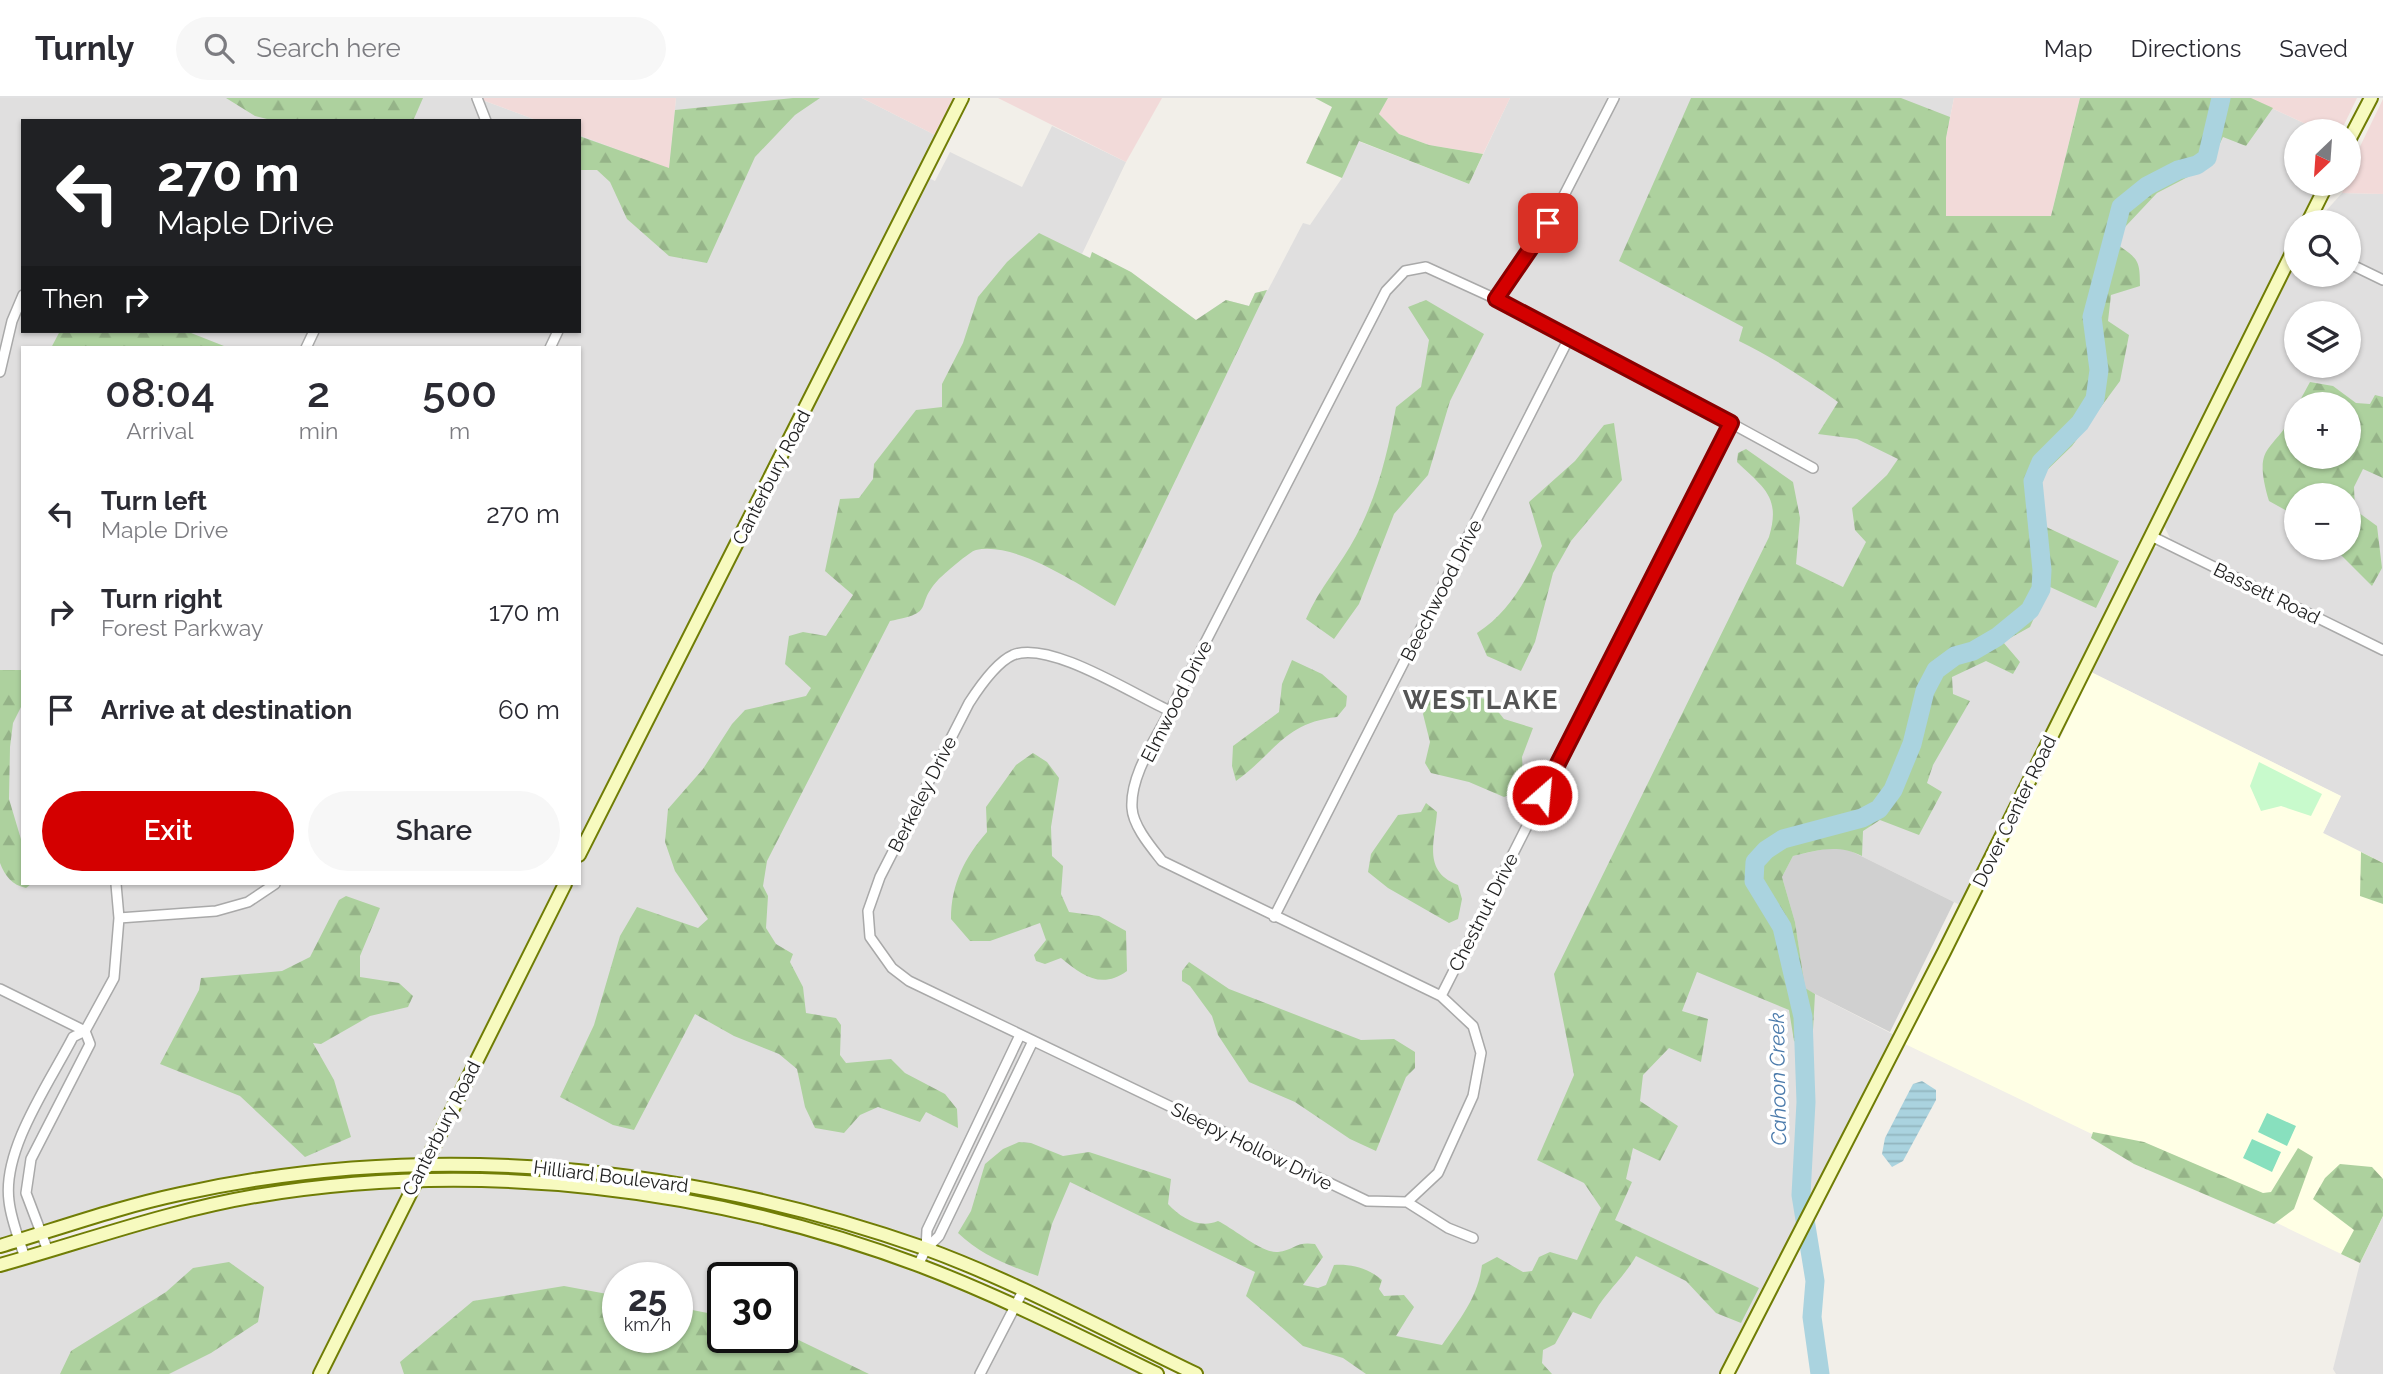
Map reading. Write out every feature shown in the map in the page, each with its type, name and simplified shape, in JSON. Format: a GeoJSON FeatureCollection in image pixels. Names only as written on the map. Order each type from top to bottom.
{"type":"FeatureCollection","features":[{"type":"Feature","properties":{"kind":"street"},"geometry":{"type":"LineString","coordinates":[[477,98],[485,119]]}},
{"type":"Feature","properties":{"kind":"street","name":"Canterbury Road"},"geometry":{"type":"LineString","coordinates":[[581,851],[962,98]]}},
{"type":"Feature","properties":{"kind":"street"},"geometry":{"type":"LineString","coordinates":[[1614,98],[1558,207],[1496,299],[1813,468]]}},
{"type":"Feature","properties":{"kind":"street"},"geometry":{"type":"LineString","coordinates":[[2360,119],[2371,98]]}},
{"type":"Feature","properties":{"kind":"street","name":"Elmwood Drive"},"geometry":{"type":"LineString","coordinates":[[1441,996],[1162,861],[1144,836],[1132,810],[1136,781],[1170,711],[1386,291],[1405,271],[1426,267],[1496,299]]}},
{"type":"Feature","properties":{"kind":"street","name":"Dover Center Road"},"geometry":{"type":"LineString","coordinates":[[1727,1374],[1949,942],[2284,269]]}},
{"type":"Feature","properties":{"kind":"street"},"geometry":{"type":"LineString","coordinates":[[2361,270],[2383,281]]}},
{"type":"Feature","properties":{"kind":"street"},"geometry":{"type":"LineString","coordinates":[[0,372],[12,321],[21,300]]}},
{"type":"Feature","properties":{"kind":"street","name":"Beechwood Drive"},"geometry":{"type":"LineString","coordinates":[[1274,917],[1569,338]]}},
{"type":"Feature","properties":{"kind":"street","name":"Chestnut Drive"},"geometry":{"type":"LineString","coordinates":[[1441,996],[1731,423]]}},
{"type":"Feature","properties":{"kind":"street","name":"Bassett Road"},"geometry":{"type":"LineString","coordinates":[[2151,536],[2383,650]]}},
{"type":"Feature","properties":{"kind":"street","name":"Berkeley Drive"},"geometry":{"type":"LineString","coordinates":[[1033,1041],[909,981],[892,968],[870,937],[868,911],[880,877],[969,703],[982,682],[1013,655],[1045,654],[1076,664],[1170,711]]}},
{"type":"Feature","properties":{"kind":"street"},"geometry":{"type":"LineString","coordinates":[[25,1258],[9,1199],[9,1174],[16,1147],[73,1037],[85,1031],[114,978],[119,918],[116,885]]}},
{"type":"Feature","properties":{"kind":"street"},"geometry":{"type":"LineString","coordinates":[[119,918],[216,911],[248,902],[274,885]]}},
{"type":"Feature","properties":{"kind":"street","name":"Canterbury Road"},"geometry":{"type":"LineString","coordinates":[[320,1374],[564,885]]}},
{"type":"Feature","properties":{"kind":"street"},"geometry":{"type":"LineString","coordinates":[[0,989],[85,1031],[90,1044],[31,1159],[26,1193],[48,1251]]}},
{"type":"Feature","properties":{"kind":"street"},"geometry":{"type":"LineString","coordinates":[[1441,996],[1473,1026],[1481,1053],[1473,1096],[1438,1173],[1407,1202],[1448,1228],[1473,1238]]}},
{"type":"Feature","properties":{"kind":"street"},"geometry":{"type":"LineString","coordinates":[[926,1249],[927,1230],[1020,1035]]}},
{"type":"Feature","properties":{"kind":"street"},"geometry":{"type":"LineString","coordinates":[[918,1265],[926,1249],[939,1236],[1033,1041]]}},
{"type":"Feature","properties":{"kind":"street","name":"Sleepy Hollow Drive"},"geometry":{"type":"LineString","coordinates":[[1033,1041],[1367,1201],[1407,1202]]}},
{"type":"Feature","properties":{"kind":"street","name":"Hilliard Boulevard"},"geometry":{"type":"LineString","coordinates":[[0,1246],[127,1206],[279,1175],[423,1164],[569,1169],[674,1182],[799,1209],[926,1249],[1023,1291],[1196,1374]]}},
{"type":"Feature","properties":{"kind":"street","name":"Hilliard Boulevard"},"geometry":{"type":"LineString","coordinates":[[0,1265],[144,1220],[244,1198],[333,1187],[414,1182],[534,1183],[673,1199],[795,1226],[918,1265],[1015,1305],[1157,1374]]}},
{"type":"Feature","properties":{"kind":"street"},"geometry":{"type":"LineString","coordinates":[[980,1374],[1023,1291]]}},
{"type":"Feature","properties":{"kind":"shaded area"},"geometry":{"type":"Polygon","coordinates":[[[0,98],[477,98],[534,119],[21,119],[21,333],[581,333],[581,136],[669,168],[676,98],[862,98],[941,138],[923,175],[935,181],[950,152],[1022,187],[1052,126],[1126,162],[1082,254],[1091,258],[1092,252],[1130,272],[1196,320],[1226,300],[1249,306],[1255,293],[1268,290],[1303,223],[1310,225],[1342,178],[1358,141],[1469,184],[1510,98],[1954,98],[1946,138],[2051,216],[2080,98],[2250,98],[2295,119],[2284,119],[2284,196],[2321,196],[2313,210],[2284,210],[2284,268],[1966,908],[1847,849],[1805,989],[1900,1038],[1727,1374],[1195,1374],[926,1249],[674,1182],[423,1164],[184,1193],[0,1246],[0,98]]]}},
{"type":"Feature","properties":{"kind":"shaded area"},"geometry":{"type":"Polygon","coordinates":[[[477,98],[676,98],[669,169],[581,136],[581,119],[534,119],[477,98]]]}},
{"type":"Feature","properties":{"kind":"shaded area"},"geometry":{"type":"Polygon","coordinates":[[[862,98],[962,98],[941,138],[862,98]]]}},
{"type":"Feature","properties":{"kind":"shaded area"},"geometry":{"type":"Polygon","coordinates":[[[998,98],[1162,98],[1126,162],[998,98]]]}},
{"type":"Feature","properties":{"kind":"shaded area"},"geometry":{"type":"Polygon","coordinates":[[[1388,98],[1510,98],[1483,154],[1429,145],[1399,134],[1379,114],[1388,98]]]}},
{"type":"Feature","properties":{"kind":"shaded area"},"geometry":{"type":"Polygon","coordinates":[[[1954,98],[2080,98],[2051,216],[1946,216],[1946,138],[1954,98]]]}},
{"type":"Feature","properties":{"kind":"shaded area"},"geometry":{"type":"Polygon","coordinates":[[[2250,98],[2357,98],[2347,119],[2295,119],[2250,98]]]}},
{"type":"Feature","properties":{"kind":"shaded area"},"geometry":{"type":"Polygon","coordinates":[[[2383,99],[2383,194],[2361,193],[2361,144],[2383,99]]]}},
{"type":"Feature","properties":{"kind":"shaded area"},"geometry":{"type":"Polygon","coordinates":[[[2383,194],[2383,645],[2178,545],[2171,540],[2163,524],[2284,287],[2361,287],[2361,210],[2327,210],[2339,196],[2383,194]]]}},
{"type":"Feature","properties":{"kind":"shaded area"},"geometry":{"type":"Polygon","coordinates":[[[2158,546],[2383,655],[2383,863],[2323,833],[2341,796],[2091,672],[2150,550],[2158,546]]]}},
{"type":"Feature","properties":{"kind":"shaded area"},"geometry":{"type":"Polygon","coordinates":[[[2091,672],[2341,796],[2323,833],[2383,863],[2383,1216],[2360,1263],[1905,1044],[2045,771],[2091,672]]]}},
{"type":"Feature","properties":{"kind":"shaded area"},"geometry":{"type":"Polygon","coordinates":[[[1828,848],[1847,849],[1954,902],[1890,1032],[1805,989],[1795,922],[1782,877],[1793,856],[1828,848]]]}},
{"type":"Feature","properties":{"kind":"shaded area"},"geometry":{"type":"Polygon","coordinates":[[[534,1183],[702,1204],[918,1265],[1157,1374],[0,1374],[0,1265],[144,1220],[333,1187],[534,1183]]]}},
{"type":"Feature","properties":{"kind":"shaded area"},"geometry":{"type":"Polygon","coordinates":[[[2383,1216],[2383,1374],[2336,1374],[2333,1369],[2360,1263],[2383,1216]]]}},
{"type":"Feature","properties":{"kind":"green space"},"geometry":{"type":"Polygon","coordinates":[[[226,98],[423,98],[414,119],[267,119],[255,116],[226,98]]]}},
{"type":"Feature","properties":{"kind":"green space"},"geometry":{"type":"Polygon","coordinates":[[[793,98],[820,98],[795,115],[755,157],[707,263],[669,256],[627,219],[610,182],[597,170],[581,170],[581,137],[669,168],[675,110],[793,98]]]}},
{"type":"Feature","properties":{"kind":"green space"},"geometry":{"type":"Polygon","coordinates":[[[1315,98],[1388,98],[1379,114],[1399,134],[1429,145],[1483,154],[1469,184],[1359,141],[1342,178],[1306,163],[1332,107],[1315,98]]]}},
{"type":"Feature","properties":{"kind":"green space"},"geometry":{"type":"Polygon","coordinates":[[[1691,98],[1901,98],[1950,117],[1946,138],[1946,216],[2051,216],[2080,98],[2251,98],[2273,108],[2246,146],[2223,137],[2209,166],[2157,193],[2125,227],[2118,245],[2136,261],[2140,277],[2140,286],[2111,295],[2108,321],[2129,335],[2120,381],[2072,446],[2042,475],[2042,525],[2119,561],[2096,608],[2048,586],[2030,627],[2003,642],[2020,662],[2013,674],[1986,661],[1952,677],[1953,694],[1970,701],[1933,765],[1927,783],[1942,792],[1919,835],[1880,820],[1863,831],[1862,856],[1836,849],[1793,856],[1782,877],[1795,922],[1805,988],[1815,994],[1812,1048],[1794,1041],[1789,1010],[1697,972],[1682,1011],[1708,1019],[1701,1062],[1669,1048],[1643,1075],[1640,1101],[1678,1126],[1660,1161],[1633,1148],[1626,1179],[1632,1182],[1615,1220],[1759,1288],[1741,1323],[1716,1313],[1686,1281],[1636,1256],[1591,1319],[1573,1312],[1555,1344],[1543,1350],[1542,1363],[1552,1374],[1366,1374],[1343,1358],[1303,1346],[1246,1296],[1255,1272],[1070,1182],[1052,1224],[1038,1276],[985,1253],[958,1233],[971,1211],[985,1164],[1003,1149],[1019,1142],[1031,1143],[1063,1156],[1089,1152],[1171,1179],[1168,1204],[1179,1214],[1197,1223],[1218,1221],[1272,1252],[1303,1244],[1315,1244],[1323,1257],[1303,1285],[1318,1288],[1326,1285],[1334,1265],[1353,1266],[1371,1272],[1382,1280],[1379,1289],[1384,1296],[1404,1295],[1414,1307],[1396,1336],[1442,1345],[1472,1298],[1482,1265],[1497,1257],[1523,1272],[1532,1271],[1539,1257],[1550,1252],[1577,1260],[1601,1208],[1584,1183],[1537,1160],[1574,1075],[1554,974],[1769,537],[1773,512],[1768,494],[1737,462],[1738,453],[1746,449],[1793,482],[1800,518],[1796,564],[1843,587],[1866,542],[1855,530],[1852,508],[1887,475],[1898,459],[1857,439],[1818,434],[1838,402],[1790,369],[1739,341],[1743,327],[1619,261],[1691,98]]]}},
{"type":"Feature","properties":{"kind":"green space"},"geometry":{"type":"Polygon","coordinates":[[[1039,233],[1090,258],[1092,252],[1131,272],[1196,320],[1226,300],[1249,306],[1255,293],[1267,290],[1115,606],[1029,558],[992,549],[976,550],[968,554],[938,580],[920,611],[890,621],[767,861],[763,886],[768,896],[766,928],[776,944],[793,954],[790,962],[803,987],[806,1013],[836,1018],[841,1025],[840,1055],[846,1063],[891,1059],[905,1073],[945,1094],[957,1109],[958,1128],[926,1112],[920,1122],[878,1107],[860,1115],[844,1133],[815,1128],[805,1107],[797,1069],[779,1054],[734,1036],[695,1014],[634,1130],[613,1125],[560,1097],[594,1025],[620,936],[637,907],[698,928],[708,919],[675,871],[665,842],[668,809],[703,769],[732,724],[745,710],[806,696],[811,688],[785,664],[789,636],[803,632],[826,636],[853,595],[825,571],[840,499],[859,498],[873,479],[874,464],[916,410],[942,407],[942,384],[963,343],[978,297],[1007,262],[1039,233]]]}},
{"type":"Feature","properties":{"kind":"green space"},"geometry":{"type":"Polygon","coordinates":[[[1426,300],[1484,334],[1450,401],[1428,475],[1394,514],[1359,604],[1334,639],[1306,619],[1364,520],[1381,473],[1396,407],[1421,387],[1429,340],[1408,307],[1426,300]]]}},
{"type":"Feature","properties":{"kind":"green space"},"geometry":{"type":"Polygon","coordinates":[[[59,333],[191,333],[224,346],[52,346],[59,333]]]}},
{"type":"Feature","properties":{"kind":"green space"},"geometry":{"type":"Polygon","coordinates":[[[2310,382],[2333,386],[2341,392],[2305,392],[2310,382]]]}},
{"type":"Feature","properties":{"kind":"green space"},"geometry":{"type":"Polygon","coordinates":[[[2375,395],[2383,397],[2383,478],[2363,469],[2356,483],[2284,483],[2284,509],[2269,501],[2263,467],[2268,449],[2284,428],[2284,469],[2361,469],[2361,403],[2370,404],[2375,395]]]}},
{"type":"Feature","properties":{"kind":"green space"},"geometry":{"type":"Polygon","coordinates":[[[1614,423],[1622,480],[1571,541],[1553,573],[1535,642],[1521,671],[1487,656],[1477,633],[1499,616],[1508,605],[1542,546],[1529,502],[1575,461],[1604,425],[1614,423]]]}},
{"type":"Feature","properties":{"kind":"green space"},"geometry":{"type":"Polygon","coordinates":[[[2361,514],[2377,526],[2382,568],[2372,586],[2346,560],[2361,560],[2361,514]]]}},
{"type":"Feature","properties":{"kind":"green space"},"geometry":{"type":"Polygon","coordinates":[[[1292,660],[1322,674],[1347,696],[1346,706],[1337,717],[1304,725],[1292,732],[1236,781],[1232,766],[1233,746],[1279,712],[1282,684],[1292,660]]]}},
{"type":"Feature","properties":{"kind":"green space"},"geometry":{"type":"Polygon","coordinates":[[[0,670],[21,670],[21,707],[13,723],[10,747],[9,799],[21,839],[21,885],[30,885],[26,888],[17,885],[4,872],[0,863],[0,670]]]}},
{"type":"Feature","properties":{"kind":"green space"},"geometry":{"type":"Polygon","coordinates":[[[1432,693],[1488,699],[1504,719],[1533,728],[1522,757],[1523,773],[1512,794],[1504,797],[1469,782],[1431,773],[1425,763],[1430,742],[1423,714],[1432,693]]]}},
{"type":"Feature","properties":{"kind":"green space"},"geometry":{"type":"Polygon","coordinates":[[[1033,753],[1047,762],[1059,778],[1051,827],[1052,856],[1063,866],[1061,894],[1069,912],[1099,916],[1126,931],[1127,971],[1118,977],[1100,980],[1092,978],[1061,958],[1045,964],[1036,961],[1034,955],[1046,940],[1040,923],[990,941],[970,941],[951,919],[954,894],[961,872],[972,851],[987,832],[986,807],[1016,765],[1033,753]]]}},
{"type":"Feature","properties":{"kind":"green space"},"geometry":{"type":"Polygon","coordinates":[[[2259,762],[2322,794],[2311,816],[2281,806],[2261,811],[2250,786],[2259,762]]]}},
{"type":"Feature","properties":{"kind":"green space"},"geometry":{"type":"Polygon","coordinates":[[[1426,803],[1437,812],[1433,845],[1435,864],[1439,872],[1458,885],[1462,899],[1458,919],[1449,923],[1388,888],[1368,872],[1371,854],[1398,815],[1421,812],[1426,803]]]}},
{"type":"Feature","properties":{"kind":"green space"},"geometry":{"type":"Polygon","coordinates":[[[2361,852],[2383,863],[2383,904],[2360,896],[2361,852]]]}},
{"type":"Feature","properties":{"kind":"green space"},"geometry":{"type":"Polygon","coordinates":[[[346,896],[380,908],[360,956],[360,977],[399,983],[413,996],[408,1007],[370,1016],[321,1044],[313,1043],[334,1080],[351,1137],[305,1157],[240,1096],[160,1064],[199,990],[201,978],[282,971],[310,957],[339,900],[346,896]]]}},
{"type":"Feature","properties":{"kind":"green space"},"geometry":{"type":"Polygon","coordinates":[[[1189,962],[1229,989],[1361,1040],[1394,1039],[1415,1052],[1415,1068],[1406,1077],[1376,1151],[1350,1139],[1295,1102],[1249,1082],[1218,1035],[1212,1016],[1190,986],[1182,981],[1182,971],[1189,962]]]}},
{"type":"Feature","properties":{"kind":"green space"},"geometry":{"type":"Polygon","coordinates":[[[2267,1113],[2296,1126],[2287,1146],[2258,1132],[2267,1113]]]}},
{"type":"Feature","properties":{"kind":"green space"},"geometry":{"type":"Polygon","coordinates":[[[2093,1132],[2144,1142],[2263,1193],[2271,1192],[2298,1148],[2313,1157],[2294,1209],[2274,1224],[2134,1164],[2091,1138],[2093,1132]]]}},
{"type":"Feature","properties":{"kind":"green space"},"geometry":{"type":"Polygon","coordinates":[[[2252,1139],[2281,1152],[2272,1172],[2243,1158],[2252,1139]]]}},
{"type":"Feature","properties":{"kind":"green space"},"geometry":{"type":"Polygon","coordinates":[[[2340,1164],[2372,1167],[2383,1179],[2383,1216],[2360,1263],[2341,1254],[2354,1230],[2313,1199],[2325,1178],[2340,1164]]]}},
{"type":"Feature","properties":{"kind":"green space"},"geometry":{"type":"Polygon","coordinates":[[[229,1262],[264,1287],[258,1322],[211,1353],[169,1374],[60,1374],[71,1351],[166,1292],[193,1268],[229,1262]]]}},
{"type":"Feature","properties":{"kind":"green space"},"geometry":{"type":"Polygon","coordinates":[[[564,1286],[602,1293],[602,1353],[693,1353],[693,1310],[707,1313],[707,1353],[798,1353],[798,1340],[869,1374],[404,1374],[400,1362],[473,1301],[564,1286]]]}},
{"type":"Feature","properties":{"kind":"water"},"geometry":{"type":"Polygon","coordinates":[[[1922,1081],[1936,1090],[1936,1100],[1903,1161],[1892,1167],[1882,1154],[1885,1138],[1913,1084],[1922,1081]]]}},
{"type":"Feature","properties":{"kind":"waterway","name":"Cahoon Creek"},"geometry":{"type":"LineString","coordinates":[[1820,1374],[1812,1317],[1815,1281],[1801,1195],[1806,1102],[1803,1017],[1782,927],[1754,881],[1755,862],[1766,850],[1783,839],[1862,818],[1879,809],[1893,790],[1912,744],[1925,691],[1936,670],[1955,656],[1973,651],[1997,637],[2030,610],[2041,589],[2042,570],[2033,481],[2041,462],[2080,423],[2095,399],[2099,370],[2092,317],[2121,207],[2147,186],[2178,170],[2197,165],[2207,158],[2221,98]]}},
{"type":"Feature","properties":{"kind":"district","name":"WESTLAKE"},"geometry":{"type":"Point","coordinates":[1481,700]}},
{"type":"Feature","properties":{"kind":"route"},"geometry":{"type":"LineString","coordinates":[[1542,795],[1731,423],[1496,299],[1548,223]]}}]}
